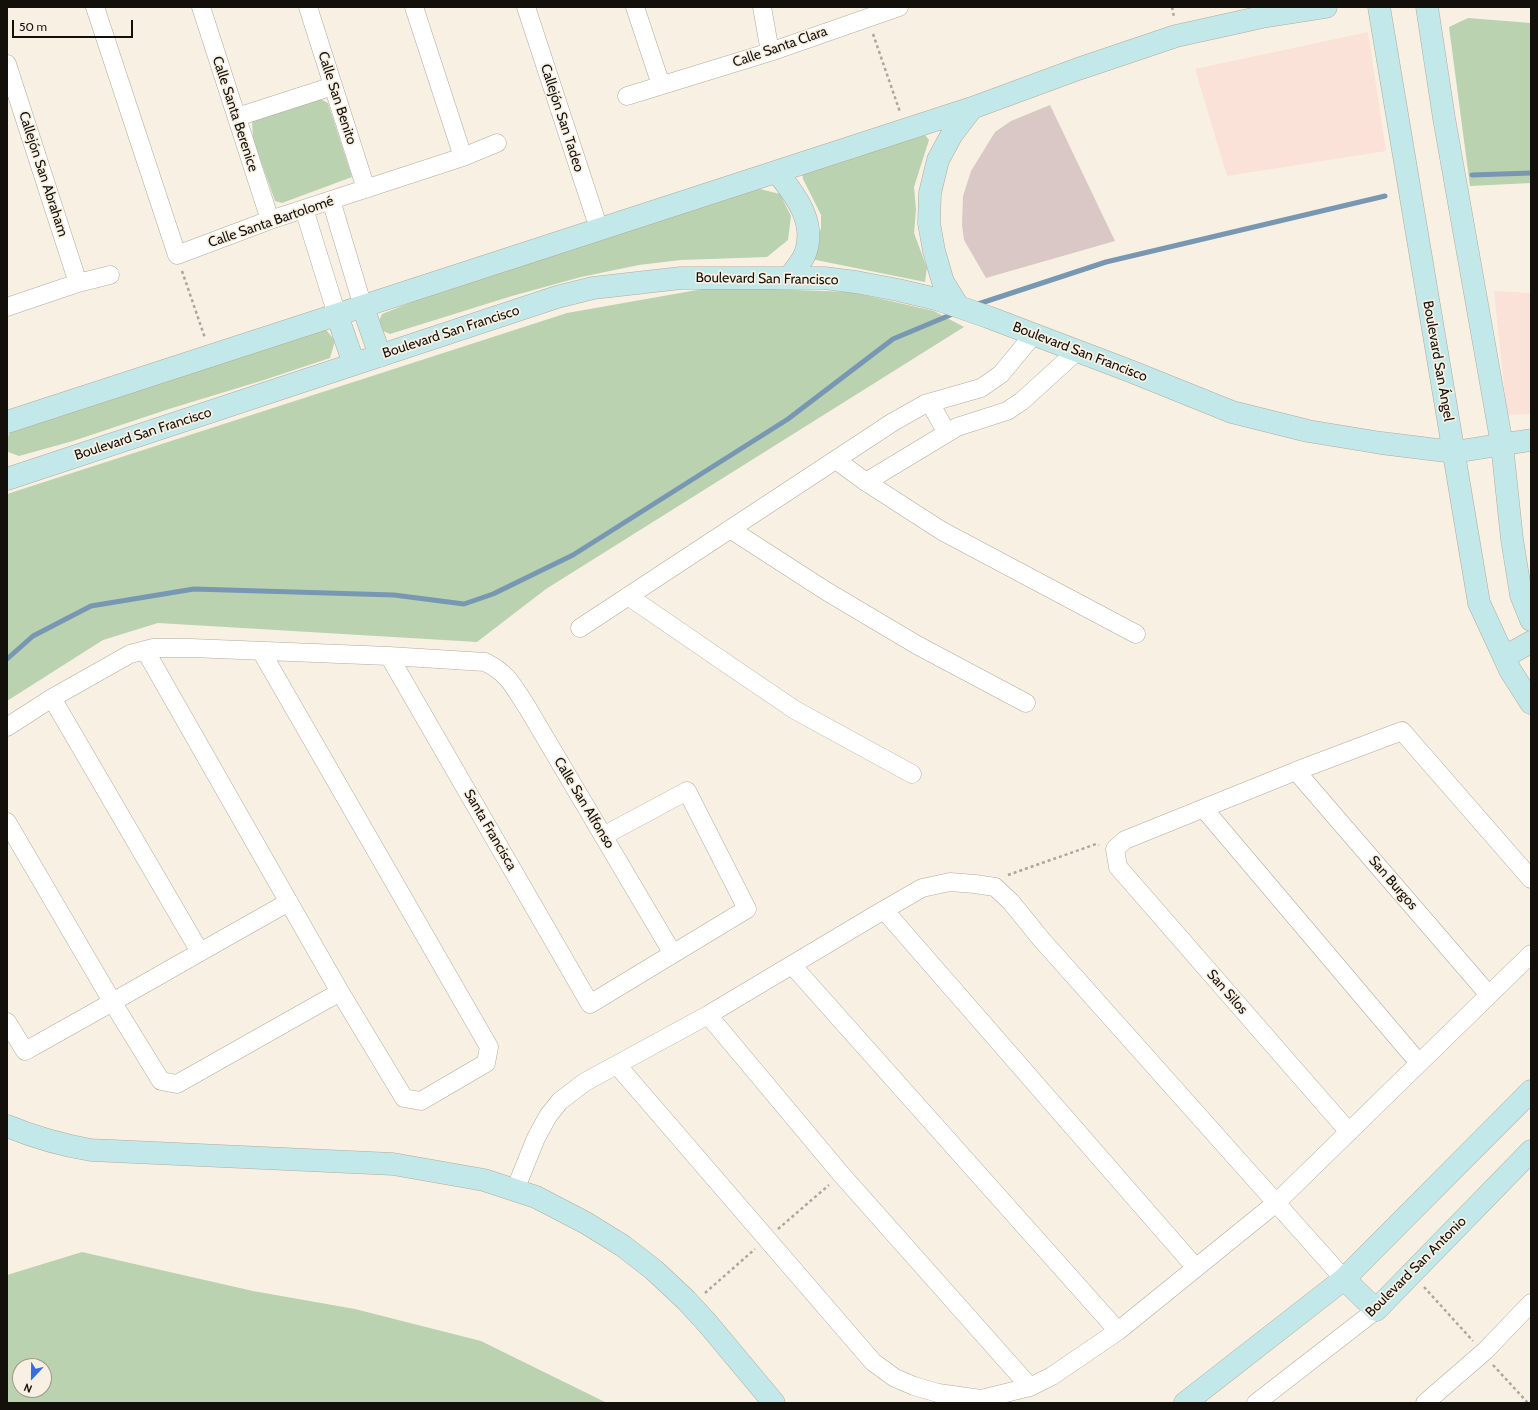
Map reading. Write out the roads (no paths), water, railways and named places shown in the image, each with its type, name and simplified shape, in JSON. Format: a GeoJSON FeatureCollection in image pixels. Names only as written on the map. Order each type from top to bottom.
{"type":"FeatureCollection","features":[{"type":"Feature","properties":{"kind":"street","name":"Calle Santa Bartolomé"},"geometry":{"type":"LineString","coordinates":[[95,7],[177,255],[270,220],[463,157],[498,142]]}},
{"type":"Feature","properties":{"kind":"street","name":"Calle Santa Berenice"},"geometry":{"type":"LineString","coordinates":[[201,7],[270,220]]}},
{"type":"Feature","properties":{"kind":"street","name":"Calle San Benito"},"geometry":{"type":"LineString","coordinates":[[308,7],[366,189]]}},
{"type":"Feature","properties":{"kind":"street"},"geometry":{"type":"LineString","coordinates":[[414,7],[463,157]]}},
{"type":"Feature","properties":{"kind":"street","name":"Callejón San Tadeo"},"geometry":{"type":"LineString","coordinates":[[526,7],[599,229]]}},
{"type":"Feature","properties":{"kind":"street"},"geometry":{"type":"LineString","coordinates":[[635,7],[661,85]]}},
{"type":"Feature","properties":{"kind":"street"},"geometry":{"type":"LineString","coordinates":[[762,7],[770,52]]}},
{"type":"Feature","properties":{"kind":"street","name":"Calle Santa Clara"},"geometry":{"type":"LineString","coordinates":[[627,96],[770,52],[867,12],[899,7]]}},
{"type":"Feature","properties":{"kind":"street"},"geometry":{"type":"LineString","coordinates":[[7,422],[906,130],[1176,36],[1262,17],[1326,7]]}},
{"type":"Feature","properties":{"kind":"street","name":"Boulevard San Ángel"},"geometry":{"type":"LineString","coordinates":[[1379,7],[1479,603],[1510,670],[1531,703]]}},
{"type":"Feature","properties":{"kind":"street"},"geometry":{"type":"LineString","coordinates":[[1427,7],[1444,118],[1502,445],[1512,539],[1521,595],[1531,620]]}},
{"type":"Feature","properties":{"kind":"street","name":"Callejón San Abraham"},"geometry":{"type":"LineString","coordinates":[[7,64],[78,283]]}},
{"type":"Feature","properties":{"kind":"street"},"geometry":{"type":"LineString","coordinates":[[237,117],[333,86]]}},
{"type":"Feature","properties":{"kind":"street"},"geometry":{"type":"LineString","coordinates":[[958,306],[943,282],[934,251],[929,223],[930,193],[938,160],[952,134],[972,108]]}},
{"type":"Feature","properties":{"kind":"street"},"geometry":{"type":"LineString","coordinates":[[777,172],[800,203],[806,219],[809,236],[805,254],[790,277]]}},
{"type":"Feature","properties":{"kind":"street"},"geometry":{"type":"LineString","coordinates":[[331,200],[362,307],[380,356]]}},
{"type":"Feature","properties":{"kind":"street"},"geometry":{"type":"LineString","coordinates":[[304,209],[354,364]]}},
{"type":"Feature","properties":{"kind":"street"},"geometry":{"type":"LineString","coordinates":[[7,307],[78,283],[110,275]]}},
{"type":"Feature","properties":{"kind":"street","name":"Boulevard San Francisco"},"geometry":{"type":"LineString","coordinates":[[7,479],[557,297],[593,288],[681,278],[824,278],[856,282],[936,299],[1034,334],[1232,412],[1308,431],[1381,443],[1454,452],[1531,440]]}},
{"type":"Feature","properties":{"kind":"street"},"geometry":{"type":"LineString","coordinates":[[580,628],[893,422],[924,404],[981,388],[1001,374],[1034,334]]}},
{"type":"Feature","properties":{"kind":"street"},"geometry":{"type":"LineString","coordinates":[[866,482],[957,427],[1007,411],[1022,401],[1077,351]]}},
{"type":"Feature","properties":{"kind":"street"},"geometry":{"type":"LineString","coordinates":[[930,403],[947,433]]}},
{"type":"Feature","properties":{"kind":"street"},"geometry":{"type":"LineString","coordinates":[[836,460],[866,482],[942,531],[1136,634]]}},
{"type":"Feature","properties":{"kind":"street"},"geometry":{"type":"LineString","coordinates":[[730,529],[826,591],[916,646],[1026,703]]}},
{"type":"Feature","properties":{"kind":"street"},"geometry":{"type":"LineString","coordinates":[[628,596],[795,710],[912,774]]}},
{"type":"Feature","properties":{"kind":"street"},"geometry":{"type":"LineString","coordinates":[[1504,657],[1531,642]]}},
{"type":"Feature","properties":{"kind":"street"},"geometry":{"type":"LineString","coordinates":[[7,727],[52,698],[130,654],[153,648],[191,648],[389,656]]}},
{"type":"Feature","properties":{"kind":"street"},"geometry":{"type":"LineString","coordinates":[[145,650],[340,992],[404,1098],[421,1101],[486,1063],[489,1046],[261,651]]}},
{"type":"Feature","properties":{"kind":"street","name":"Calle San Alfonso"},"geometry":{"type":"LineString","coordinates":[[389,656],[485,662],[498,669],[508,678],[527,707],[673,954]]}},
{"type":"Feature","properties":{"kind":"street","name":"Santa Francisca"},"geometry":{"type":"LineString","coordinates":[[389,656],[590,1004],[673,954]]}},
{"type":"Feature","properties":{"kind":"street"},"geometry":{"type":"LineString","coordinates":[[52,698],[200,952]]}},
{"type":"Feature","properties":{"kind":"street"},"geometry":{"type":"LineString","coordinates":[[1419,1063],[1204,809],[1296,771],[1402,731],[1531,880]]}},
{"type":"Feature","properties":{"kind":"street","name":"San Burgos"},"geometry":{"type":"LineString","coordinates":[[1296,771],[1489,995]]}},
{"type":"Feature","properties":{"kind":"street"},"geometry":{"type":"LineString","coordinates":[[603,836],[687,791],[747,909],[673,954]]}},
{"type":"Feature","properties":{"kind":"street","name":"San Silos"},"geometry":{"type":"LineString","coordinates":[[1204,809],[1125,840],[1116,849],[1118,867],[1349,1132]]}},
{"type":"Feature","properties":{"kind":"street"},"geometry":{"type":"LineString","coordinates":[[7,822],[113,1003],[161,1081],[177,1084],[340,992]]}},
{"type":"Feature","properties":{"kind":"street"},"geometry":{"type":"LineString","coordinates":[[514,1190],[536,1138],[548,1116],[560,1101],[585,1082],[708,1015],[922,888],[950,882],[982,885],[995,888],[1011,902],[1041,940],[1276,1203],[1344,1279],[1376,1310]]}},
{"type":"Feature","properties":{"kind":"street"},"geometry":{"type":"LineString","coordinates":[[7,1022],[25,1051],[113,1003],[289,902]]}},
{"type":"Feature","properties":{"kind":"street"},"geometry":{"type":"LineString","coordinates":[[884,910],[1196,1268]]}},
{"type":"Feature","properties":{"kind":"street"},"geometry":{"type":"LineString","coordinates":[[617,1065],[873,1362],[895,1378],[908,1384],[938,1393],[981,1399],[1030,1387],[1052,1376],[1118,1331],[1196,1268],[1276,1203],[1531,954]]}},
{"type":"Feature","properties":{"kind":"street"},"geometry":{"type":"LineString","coordinates":[[792,965],[1118,1331]]}},
{"type":"Feature","properties":{"kind":"street"},"geometry":{"type":"LineString","coordinates":[[708,1015],[841,1174],[1030,1387]]}},
{"type":"Feature","properties":{"kind":"street"},"geometry":{"type":"LineString","coordinates":[[1185,1403],[1344,1279],[1531,1091]]}},
{"type":"Feature","properties":{"kind":"street"},"geometry":{"type":"LineString","coordinates":[[7,1126],[60,1144],[91,1150],[393,1164],[484,1180],[536,1197],[586,1223],[623,1246],[654,1270],[686,1300],[708,1324],[774,1403]]}},
{"type":"Feature","properties":{"kind":"street","name":"Boulevard San Antonio"},"geometry":{"type":"LineString","coordinates":[[1256,1403],[1376,1310],[1531,1151]]}},
{"type":"Feature","properties":{"kind":"street"},"geometry":{"type":"LineString","coordinates":[[1425,1403],[1482,1352],[1531,1303]]}},
{"type":"Feature","properties":{"kind":"waterway"},"geometry":{"type":"LineString","coordinates":[[1472,175],[1531,173]]}},
{"type":"Feature","properties":{"kind":"waterway"},"geometry":{"type":"LineString","coordinates":[[975,305],[1106,262],[1385,196]]}},
{"type":"Feature","properties":{"kind":"waterway"},"geometry":{"type":"LineString","coordinates":[[7,659],[33,636],[91,606],[194,589],[394,595],[464,604],[493,594],[573,555],[788,419],[893,339],[955,313]]}}]}
